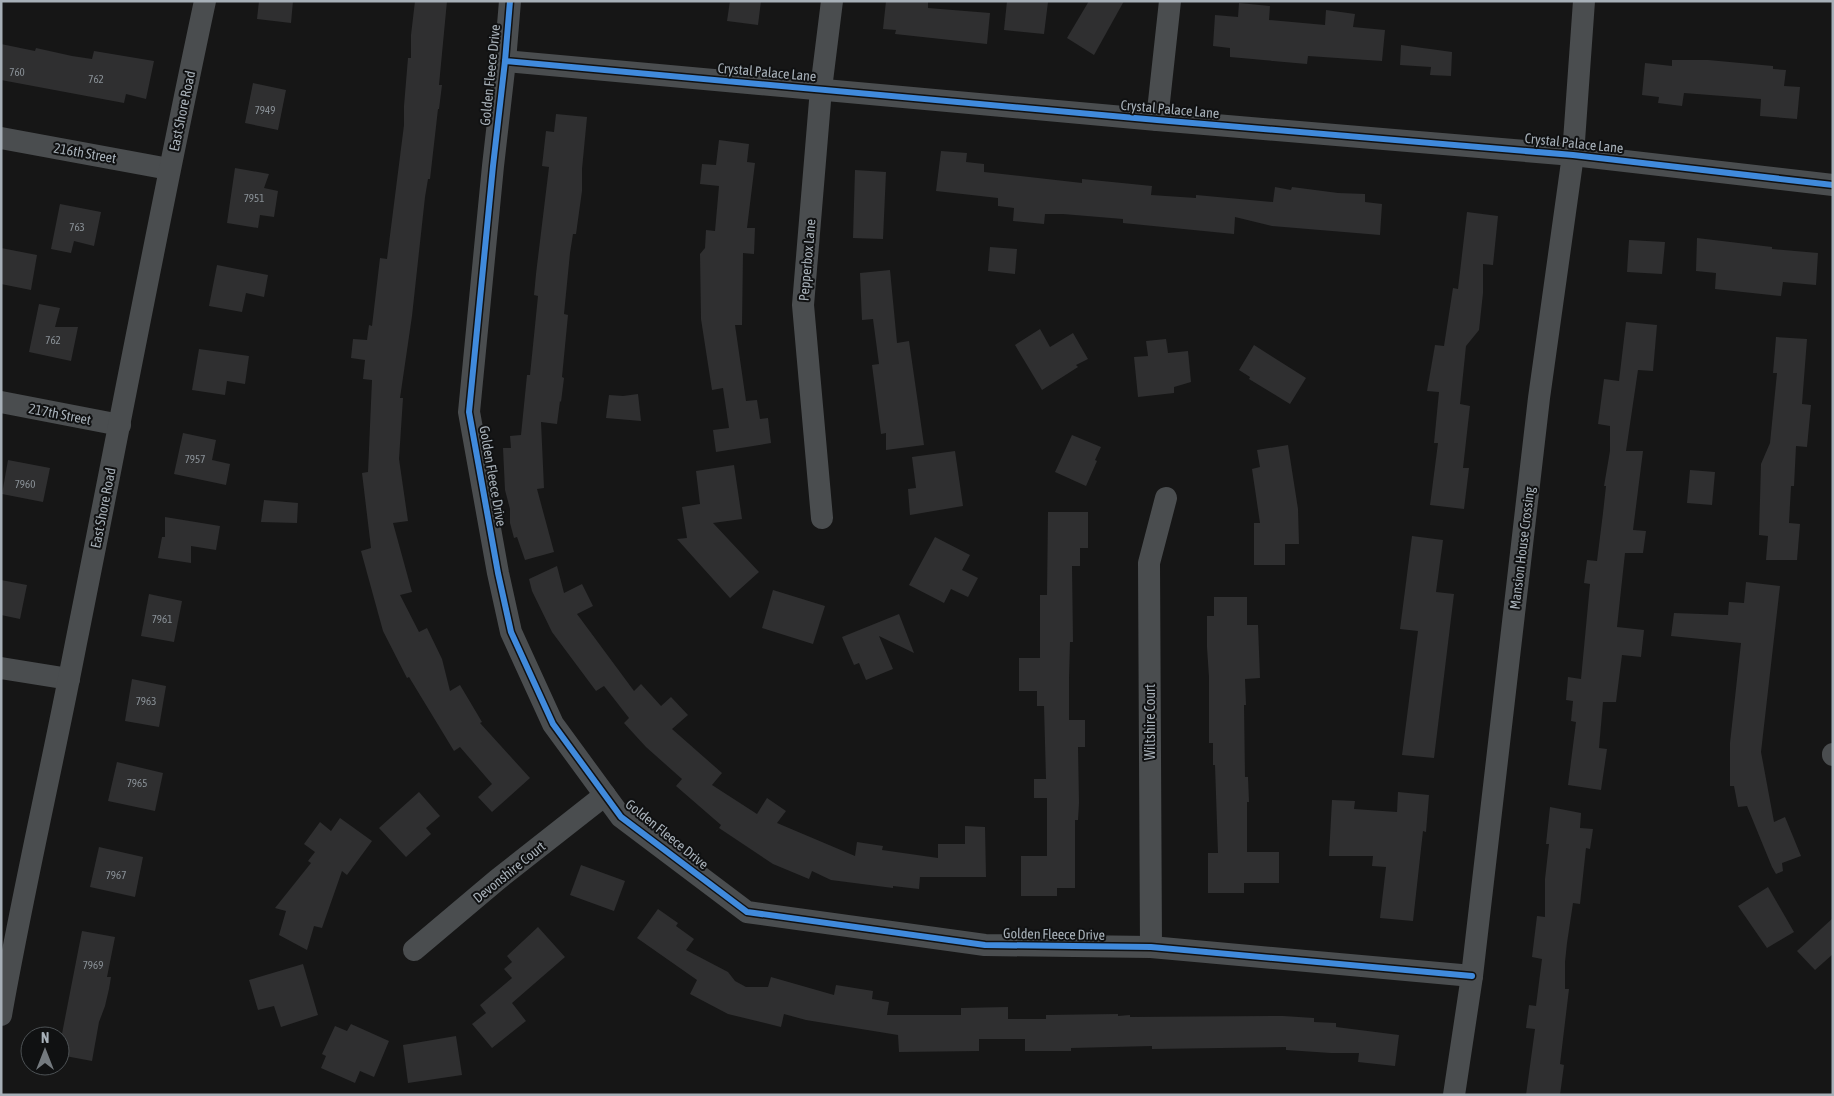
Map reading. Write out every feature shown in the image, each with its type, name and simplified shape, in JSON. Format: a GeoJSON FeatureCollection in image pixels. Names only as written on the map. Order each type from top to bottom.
{"type":"FeatureCollection","features":[{"type":"Feature","properties":{"kind":"street","name":"East Shore Road"},"geometry":{"type":"LineString","coordinates":[[1,1015],[8,941],[69,679],[169,169],[205,1]]}},
{"type":"Feature","properties":{"kind":"street","name":"Golden Fleece Drive"},"geometry":{"type":"LineString","coordinates":[[510,1],[469,412],[498,573],[511,632],[552,724],[621,817],[747,912],[985,945],[1151,948],[1472,976]]}},
{"type":"Feature","properties":{"kind":"street","name":"Pepperbox Lane"},"geometry":{"type":"LineString","coordinates":[[822,518],[803,305],[821,89],[832,1]]}},
{"type":"Feature","properties":{"kind":"street"},"geometry":{"type":"LineString","coordinates":[[1156,120],[1170,1]]}},
{"type":"Feature","properties":{"kind":"street","name":"Mansion House Crossing"},"geometry":{"type":"LineString","coordinates":[[1454,1095],[1472,976],[1540,398],[1573,155],[1584,1]]}},
{"type":"Feature","properties":{"kind":"street","name":"Crystal Palace Lane"},"geometry":{"type":"LineString","coordinates":[[505,61],[1156,120],[1573,155],[1833,185]]}},
{"type":"Feature","properties":{"kind":"street","name":"216th Street"},"geometry":{"type":"LineString","coordinates":[[1,138],[169,169]]}},
{"type":"Feature","properties":{"kind":"street","name":"217th Street"},"geometry":{"type":"LineString","coordinates":[[1,402],[120,425]]}},
{"type":"Feature","properties":{"kind":"street","name":"Wiltshire Court"},"geometry":{"type":"LineString","coordinates":[[1151,948],[1149,564],[1166,498]]}},
{"type":"Feature","properties":{"kind":"street"},"geometry":{"type":"LineString","coordinates":[[1,668],[69,679]]}},
{"type":"Feature","properties":{"kind":"street","name":"Devonshire Court"},"geometry":{"type":"LineString","coordinates":[[414,950],[497,880],[605,795]]}},
{"type":"Feature","properties":{"kind":"building"},"geometry":{"type":"Polygon","coordinates":[[[259,1],[293,1],[291,23],[257,19],[259,1]]]}},
{"type":"Feature","properties":{"kind":"building"},"geometry":{"type":"Polygon","coordinates":[[[415,1],[447,1],[439,85],[442,85],[430,179],[428,179],[425,197],[412,316],[400,398],[403,398],[399,459],[408,521],[393,523],[412,592],[400,595],[419,632],[427,628],[442,659],[450,691],[460,685],[482,722],[480,723],[530,778],[492,812],[478,797],[492,784],[460,747],[454,751],[409,677],[407,678],[383,631],[361,551],[371,548],[362,473],[368,472],[372,380],[363,379],[365,360],[351,358],[353,339],[367,340],[369,325],[372,326],[380,258],[387,259],[404,125],[408,58],[411,58],[411,35],[415,1]]]}},
{"type":"Feature","properties":{"kind":"building"},"geometry":{"type":"Polygon","coordinates":[[[730,1],[761,1],[758,25],[727,21],[730,1]]]}},
{"type":"Feature","properties":{"kind":"building"},"geometry":{"type":"Polygon","coordinates":[[[886,1],[928,2],[928,8],[990,13],[987,44],[895,34],[896,30],[883,29],[886,1]]]}},
{"type":"Feature","properties":{"kind":"building"},"geometry":{"type":"Polygon","coordinates":[[[1007,1],[1048,2],[1044,34],[1004,30],[1007,1]]]}},
{"type":"Feature","properties":{"kind":"building"},"geometry":{"type":"Polygon","coordinates":[[[1089,1],[1124,1],[1094,55],[1067,38],[1089,1]]]}},
{"type":"Feature","properties":{"kind":"building"},"geometry":{"type":"Polygon","coordinates":[[[1239,3],[1270,6],[1269,20],[1325,25],[1326,10],[1355,14],[1353,27],[1385,30],[1382,61],[1308,56],[1307,64],[1230,57],[1230,48],[1213,46],[1215,15],[1238,17],[1239,3]]]}},
{"type":"Feature","properties":{"kind":"building"},"geometry":{"type":"Polygon","coordinates":[[[1,44],[35,51],[36,48],[92,59],[94,51],[154,61],[146,99],[126,94],[124,103],[1,80],[1,44]]]}},
{"type":"Feature","properties":{"kind":"building"},"geometry":{"type":"Polygon","coordinates":[[[1401,45],[1452,52],[1451,76],[1430,75],[1431,67],[1400,65],[1401,45]]]}},
{"type":"Feature","properties":{"kind":"building"},"geometry":{"type":"Polygon","coordinates":[[[1672,60],[1708,60],[1773,66],[1773,69],[1786,70],[1784,86],[1800,87],[1797,119],[1760,116],[1761,99],[1684,93],[1682,106],[1658,103],[1659,97],[1642,95],[1645,63],[1672,66],[1672,60]]]}},
{"type":"Feature","properties":{"kind":"building"},"geometry":{"type":"Polygon","coordinates":[[[253,83],[286,90],[278,130],[245,123],[253,83]]]}},
{"type":"Feature","properties":{"kind":"building"},"geometry":{"type":"Polygon","coordinates":[[[556,114],[587,117],[582,191],[576,234],[573,234],[570,253],[564,314],[568,315],[561,402],[557,424],[541,422],[544,488],[537,489],[554,552],[525,560],[517,537],[514,538],[510,523],[510,509],[505,490],[503,448],[511,448],[510,436],[521,435],[527,375],[530,375],[538,296],[534,295],[549,167],[542,166],[546,131],[554,132],[556,114]]]}},
{"type":"Feature","properties":{"kind":"building"},"geometry":{"type":"Polygon","coordinates":[[[719,140],[749,144],[747,162],[755,163],[747,228],[755,228],[754,254],[743,253],[742,325],[735,325],[746,401],[757,400],[760,419],[768,418],[771,443],[716,452],[713,430],[729,428],[723,388],[712,390],[701,319],[700,254],[705,248],[706,230],[715,231],[719,186],[700,184],[702,164],[716,165],[719,140]]]}},
{"type":"Feature","properties":{"kind":"building"},"geometry":{"type":"Polygon","coordinates":[[[941,151],[967,153],[966,162],[984,164],[984,172],[1082,183],[1082,179],[1152,186],[1151,195],[1196,198],[1196,195],[1273,202],[1275,187],[1291,190],[1292,187],[1338,193],[1365,194],[1365,202],[1382,204],[1380,235],[1272,226],[1235,217],[1234,234],[1123,223],[1123,219],[1063,214],[1045,214],[1044,224],[1013,221],[1014,208],[998,206],[998,198],[936,191],[941,151]]]}},
{"type":"Feature","properties":{"kind":"building"},"geometry":{"type":"Polygon","coordinates":[[[235,168],[269,174],[264,188],[278,191],[274,217],[260,215],[258,228],[227,223],[235,168]]]}},
{"type":"Feature","properties":{"kind":"building"},"geometry":{"type":"Polygon","coordinates":[[[855,170],[886,172],[883,239],[853,238],[855,170]]]}},
{"type":"Feature","properties":{"kind":"building"},"geometry":{"type":"Polygon","coordinates":[[[60,204],[101,212],[94,246],[74,241],[71,253],[51,249],[60,204]]]}},
{"type":"Feature","properties":{"kind":"building"},"geometry":{"type":"Polygon","coordinates":[[[1467,212],[1498,216],[1493,265],[1483,264],[1483,293],[1479,330],[1466,346],[1460,404],[1470,406],[1463,468],[1469,468],[1464,509],[1430,505],[1438,443],[1434,443],[1439,392],[1427,391],[1435,345],[1444,346],[1453,288],[1458,289],[1467,212]]]}},
{"type":"Feature","properties":{"kind":"building"},"geometry":{"type":"Polygon","coordinates":[[[1697,238],[1772,247],[1772,249],[1818,253],[1816,285],[1783,282],[1781,296],[1715,289],[1716,273],[1696,271],[1697,238]]]}},
{"type":"Feature","properties":{"kind":"building"},"geometry":{"type":"Polygon","coordinates":[[[1629,240],[1665,242],[1662,274],[1627,272],[1629,240]]]}},
{"type":"Feature","properties":{"kind":"building"},"geometry":{"type":"Polygon","coordinates":[[[990,247],[1017,249],[1015,274],[988,271],[990,247]]]}},
{"type":"Feature","properties":{"kind":"building"},"geometry":{"type":"Polygon","coordinates":[[[1,248],[37,255],[31,290],[1,284],[1,248]]]}},
{"type":"Feature","properties":{"kind":"building"},"geometry":{"type":"Polygon","coordinates":[[[217,265],[268,275],[264,297],[246,293],[242,312],[209,306],[217,265]]]}},
{"type":"Feature","properties":{"kind":"building"},"geometry":{"type":"Polygon","coordinates":[[[890,270],[897,343],[909,341],[924,445],[886,450],[886,433],[881,434],[872,365],[879,364],[873,319],[862,320],[860,273],[890,270]]]}},
{"type":"Feature","properties":{"kind":"building"},"geometry":{"type":"Polygon","coordinates":[[[39,304],[60,308],[55,327],[78,327],[71,361],[29,352],[39,304]]]}},
{"type":"Feature","properties":{"kind":"building"},"geometry":{"type":"Polygon","coordinates":[[[1626,322],[1657,325],[1653,371],[1638,370],[1626,451],[1643,451],[1633,530],[1646,531],[1643,553],[1625,553],[1617,627],[1644,630],[1641,657],[1622,655],[1616,702],[1603,702],[1599,748],[1607,749],[1601,790],[1568,785],[1576,722],[1571,721],[1573,701],[1566,700],[1568,677],[1581,679],[1590,584],[1584,583],[1587,560],[1597,561],[1603,513],[1606,486],[1604,486],[1610,451],[1610,426],[1598,424],[1604,379],[1619,381],[1626,322]]]}},
{"type":"Feature","properties":{"kind":"building"},"geometry":{"type":"Polygon","coordinates":[[[1040,329],[1050,347],[1073,333],[1088,359],[1076,365],[1078,367],[1042,390],[1015,345],[1040,329]]]}},
{"type":"Feature","properties":{"kind":"building"},"geometry":{"type":"Polygon","coordinates":[[[1776,337],[1807,339],[1802,404],[1811,405],[1807,447],[1796,446],[1794,486],[1791,486],[1789,523],[1800,524],[1797,560],[1766,560],[1768,536],[1759,535],[1761,464],[1770,443],[1777,373],[1773,373],[1776,337]]]}},
{"type":"Feature","properties":{"kind":"building"},"geometry":{"type":"Polygon","coordinates":[[[1166,339],[1168,353],[1188,351],[1191,382],[1174,387],[1174,393],[1138,397],[1134,357],[1148,356],[1146,341],[1166,339]]]}},
{"type":"Feature","properties":{"kind":"building"},"geometry":{"type":"Polygon","coordinates":[[[1254,345],[1306,378],[1290,404],[1249,379],[1250,377],[1239,370],[1254,345]]]}},
{"type":"Feature","properties":{"kind":"building"},"geometry":{"type":"Polygon","coordinates":[[[199,349],[249,356],[245,384],[227,381],[225,395],[192,390],[199,349]]]}},
{"type":"Feature","properties":{"kind":"building"},"geometry":{"type":"Polygon","coordinates":[[[638,394],[641,421],[606,418],[609,395],[638,394]]]}},
{"type":"Feature","properties":{"kind":"building"},"geometry":{"type":"Polygon","coordinates":[[[183,433],[216,440],[212,460],[230,464],[226,485],[174,474],[183,433]]]}},
{"type":"Feature","properties":{"kind":"building"},"geometry":{"type":"Polygon","coordinates":[[[1072,435],[1101,447],[1086,486],[1055,472],[1072,435]]]}},
{"type":"Feature","properties":{"kind":"building"},"geometry":{"type":"Polygon","coordinates":[[[1288,445],[1298,509],[1299,544],[1285,544],[1285,565],[1254,565],[1254,523],[1260,523],[1252,469],[1260,467],[1257,450],[1288,445]]]}},
{"type":"Feature","properties":{"kind":"building"},"geometry":{"type":"Polygon","coordinates":[[[955,451],[963,506],[910,515],[908,489],[916,488],[912,457],[955,451]]]}},
{"type":"Feature","properties":{"kind":"building"},"geometry":{"type":"Polygon","coordinates":[[[8,460],[50,468],[43,502],[2,494],[8,460]]]}},
{"type":"Feature","properties":{"kind":"building"},"geometry":{"type":"Polygon","coordinates":[[[734,465],[742,519],[713,523],[759,572],[730,598],[677,539],[687,538],[682,507],[700,504],[696,471],[734,465]]]}},
{"type":"Feature","properties":{"kind":"building"},"geometry":{"type":"Polygon","coordinates":[[[1690,470],[1715,472],[1712,505],[1687,503],[1690,470]]]}},
{"type":"Feature","properties":{"kind":"building"},"geometry":{"type":"Polygon","coordinates":[[[264,500],[298,503],[297,523],[261,522],[264,500]]]}},
{"type":"Feature","properties":{"kind":"building"},"geometry":{"type":"Polygon","coordinates":[[[1048,512],[1088,512],[1088,548],[1080,548],[1080,566],[1072,566],[1073,642],[1070,642],[1069,678],[1069,720],[1085,720],[1085,747],[1078,747],[1079,803],[1078,820],[1075,820],[1075,888],[1057,888],[1057,896],[1021,896],[1021,856],[1047,856],[1047,798],[1034,798],[1034,779],[1046,779],[1044,706],[1037,706],[1037,691],[1019,691],[1019,658],[1040,658],[1040,595],[1047,595],[1048,512]]]}},
{"type":"Feature","properties":{"kind":"building"},"geometry":{"type":"Polygon","coordinates":[[[165,517],[220,526],[216,550],[191,546],[191,563],[158,558],[162,537],[165,537],[165,517]]]}},
{"type":"Feature","properties":{"kind":"building"},"geometry":{"type":"Polygon","coordinates":[[[1412,536],[1443,540],[1436,592],[1454,594],[1434,758],[1402,755],[1418,631],[1400,629],[1412,536]]]}},
{"type":"Feature","properties":{"kind":"building"},"geometry":{"type":"Polygon","coordinates":[[[935,537],[970,555],[962,570],[978,578],[968,597],[951,589],[944,603],[909,585],[935,537]]]}},
{"type":"Feature","properties":{"kind":"building"},"geometry":{"type":"Polygon","coordinates":[[[557,566],[564,593],[582,584],[593,606],[577,614],[634,691],[641,684],[661,706],[671,697],[688,715],[672,729],[722,773],[712,785],[757,814],[767,798],[786,811],[777,823],[855,856],[857,842],[883,846],[882,850],[938,858],[938,844],[965,844],[965,826],[985,827],[986,877],[920,877],[919,889],[893,886],[893,888],[831,880],[812,871],[809,879],[773,864],[719,828],[721,825],[676,786],[682,779],[646,747],[624,723],[629,718],[604,686],[596,691],[552,632],[532,591],[529,579],[557,566]]]}},
{"type":"Feature","properties":{"kind":"building"},"geometry":{"type":"Polygon","coordinates":[[[1,580],[27,585],[20,619],[1,615],[1,580]]]}},
{"type":"Feature","properties":{"kind":"building"},"geometry":{"type":"Polygon","coordinates":[[[1746,582],[1780,586],[1761,752],[1774,822],[1785,817],[1801,856],[1782,863],[1783,871],[1776,874],[1747,806],[1738,807],[1734,786],[1730,786],[1730,743],[1741,643],[1671,636],[1674,613],[1728,615],[1729,602],[1744,603],[1746,582]]]}},
{"type":"Feature","properties":{"kind":"building"},"geometry":{"type":"Polygon","coordinates":[[[773,590],[825,606],[813,644],[762,628],[773,590]]]}},
{"type":"Feature","properties":{"kind":"building"},"geometry":{"type":"Polygon","coordinates":[[[149,594],[182,601],[174,642],[141,636],[149,594]]]}},
{"type":"Feature","properties":{"kind":"building"},"geometry":{"type":"Polygon","coordinates":[[[1214,597],[1247,597],[1247,625],[1258,625],[1260,678],[1245,679],[1245,777],[1248,777],[1249,802],[1247,802],[1247,852],[1279,852],[1279,883],[1244,883],[1244,893],[1208,893],[1208,853],[1218,853],[1215,765],[1213,765],[1213,743],[1209,743],[1207,647],[1207,616],[1214,616],[1214,597]]]}},
{"type":"Feature","properties":{"kind":"building"},"geometry":{"type":"Polygon","coordinates":[[[899,614],[914,653],[879,636],[893,669],[866,680],[859,663],[854,665],[842,637],[899,614]]]}},
{"type":"Feature","properties":{"kind":"building"},"geometry":{"type":"Polygon","coordinates":[[[132,679],[166,686],[159,727],[125,721],[132,679]]]}},
{"type":"Feature","properties":{"kind":"building"},"geometry":{"type":"Polygon","coordinates":[[[117,762],[163,773],[155,811],[108,801],[117,762]]]}},
{"type":"Feature","properties":{"kind":"building"},"geometry":{"type":"Polygon","coordinates":[[[419,792],[440,816],[426,828],[431,834],[406,857],[379,828],[419,792]]]}},
{"type":"Feature","properties":{"kind":"building"},"geometry":{"type":"Polygon","coordinates":[[[1398,792],[1429,795],[1426,832],[1423,831],[1413,921],[1380,918],[1386,867],[1372,866],[1373,856],[1329,856],[1332,800],[1355,801],[1354,809],[1397,812],[1398,792]]]}},
{"type":"Feature","properties":{"kind":"building"},"geometry":{"type":"Polygon","coordinates":[[[1550,807],[1581,813],[1580,828],[1593,829],[1590,849],[1586,848],[1580,904],[1573,903],[1567,943],[1565,989],[1569,989],[1560,1064],[1564,1065],[1560,1095],[1526,1095],[1535,1029],[1526,1028],[1529,1005],[1536,1006],[1542,959],[1532,957],[1537,916],[1545,917],[1545,879],[1549,844],[1546,844],[1550,807]]]}},
{"type":"Feature","properties":{"kind":"building"},"geometry":{"type":"Polygon","coordinates":[[[340,818],[372,841],[347,875],[342,871],[322,928],[314,926],[307,950],[279,935],[286,911],[275,908],[311,863],[308,861],[315,852],[304,844],[320,822],[331,831],[340,818]]]}},
{"type":"Feature","properties":{"kind":"building"},"geometry":{"type":"Polygon","coordinates":[[[99,847],[143,857],[135,897],[90,887],[99,847]]]}},
{"type":"Feature","properties":{"kind":"building"},"geometry":{"type":"Polygon","coordinates":[[[581,865],[625,881],[614,911],[570,895],[581,865]]]}},
{"type":"Feature","properties":{"kind":"building"},"geometry":{"type":"Polygon","coordinates":[[[1768,887],[1794,932],[1767,948],[1738,906],[1768,887]]]}},
{"type":"Feature","properties":{"kind":"building"},"geometry":{"type":"Polygon","coordinates":[[[658,909],[678,923],[676,926],[694,939],[686,950],[728,972],[735,981],[746,987],[768,987],[771,977],[834,995],[836,985],[873,991],[872,999],[889,1002],[887,1015],[961,1015],[961,1008],[1008,1007],[1008,1019],[1046,1019],[1046,1015],[1118,1014],[1118,1016],[1130,1015],[1130,1017],[1283,1016],[1314,1018],[1314,1022],[1336,1023],[1336,1027],[1399,1035],[1395,1066],[1358,1062],[1359,1053],[1286,1050],[1286,1047],[1152,1049],[1152,1046],[1071,1048],[1071,1051],[1025,1051],[1025,1039],[979,1039],[979,1051],[899,1052],[898,1035],[806,1020],[784,1014],[781,1027],[728,1014],[690,994],[697,980],[637,938],[658,909]]]}},
{"type":"Feature","properties":{"kind":"building"},"geometry":{"type":"Polygon","coordinates":[[[1833,918],[1833,954],[1815,970],[1797,951],[1833,918]]]}},
{"type":"Feature","properties":{"kind":"building"},"geometry":{"type":"Polygon","coordinates":[[[538,927],[565,957],[512,1003],[526,1021],[492,1048],[472,1024],[486,1013],[480,1005],[512,978],[504,969],[512,962],[507,956],[538,927]]]}},
{"type":"Feature","properties":{"kind":"building"},"geometry":{"type":"Polygon","coordinates":[[[82,931],[115,937],[107,977],[111,977],[109,989],[99,1022],[92,1061],[70,1057],[70,1026],[64,1026],[82,931]]]}},
{"type":"Feature","properties":{"kind":"building"},"geometry":{"type":"Polygon","coordinates":[[[303,964],[318,1015],[281,1027],[274,1006],[258,1010],[249,980],[303,964]]]}},
{"type":"Feature","properties":{"kind":"building"},"geometry":{"type":"Polygon","coordinates":[[[351,1024],[389,1041],[374,1077],[360,1071],[355,1083],[321,1068],[326,1056],[322,1054],[335,1026],[347,1031],[351,1024]]]}},
{"type":"Feature","properties":{"kind":"building"},"geometry":{"type":"Polygon","coordinates":[[[456,1036],[462,1075],[408,1083],[403,1045],[456,1036]]]}},
{"type":"Feature","properties":{"kind":"cycle path"},"geometry":{"type":"LineString","coordinates":[[510,1],[469,412],[498,573],[511,632],[553,724],[621,817],[747,912],[985,945],[1151,947],[1472,976]]}},
{"type":"Feature","properties":{"kind":"cycle path"},"geometry":{"type":"LineString","coordinates":[[505,61],[1157,120],[1573,155],[1833,185]]}}]}
